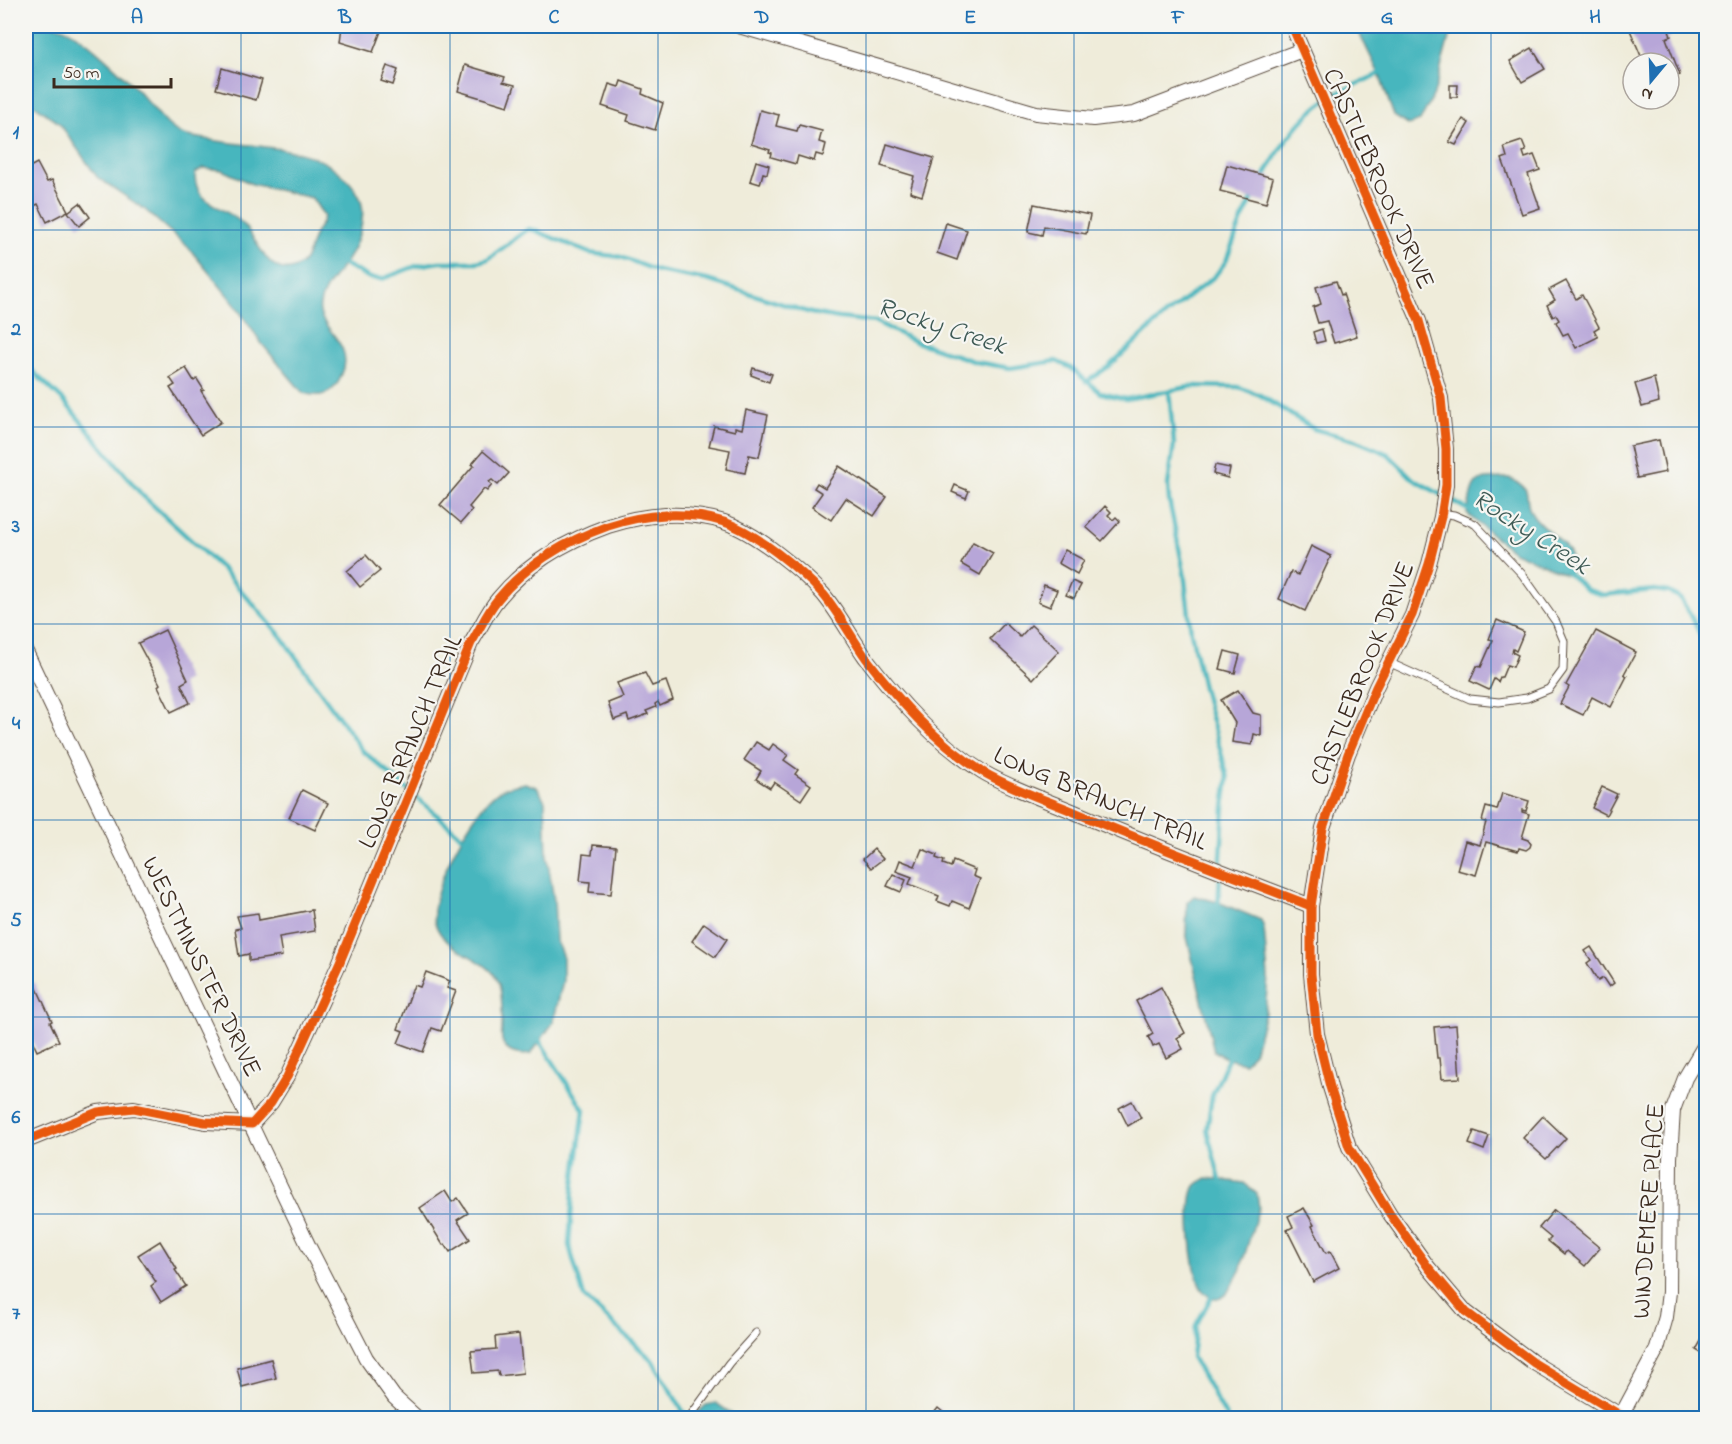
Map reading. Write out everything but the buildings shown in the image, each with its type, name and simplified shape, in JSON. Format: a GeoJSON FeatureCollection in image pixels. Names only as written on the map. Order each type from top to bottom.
{"type":"FeatureCollection","features":[{"type":"Feature","properties":{"kind":"street"},"geometry":{"type":"LineString","coordinates":[[739,26],[1036,113],[1093,119],[1134,114],[1302,50]]}},
{"type":"Feature","properties":{"kind":"street","name":"CASTLEBROOK DRIVE"},"geometry":{"type":"LineString","coordinates":[[1292,26],[1419,321],[1441,398],[1446,449],[1446,485],[1429,564],[1412,615],[1376,687],[1348,754],[1323,828],[1311,906],[1311,974],[1317,1034],[1330,1087],[1349,1147],[1390,1214],[1428,1267],[1466,1312],[1534,1363],[1623,1417]]}},
{"type":"Feature","properties":{"kind":"street","name":"LONG BRANCH TRAIL"},"geometry":{"type":"LineString","coordinates":[[252,1124],[271,1103],[291,1068],[339,964],[471,643],[496,601],[517,578],[547,556],[582,536],[630,518],[677,514],[724,522],[757,539],[793,566],[823,595],[867,658],[907,707],[942,743],[984,773],[1091,819],[1311,906]]}},
{"type":"Feature","properties":{"kind":"street","name":"WESTMINSTER DRIVE"},"geometry":{"type":"LineString","coordinates":[[26,652],[309,1247],[366,1358],[394,1396],[417,1419]]}},
{"type":"Feature","properties":{"kind":"street","name":"WINDEMERE PLACE"},"geometry":{"type":"LineString","coordinates":[[1623,1417],[1656,1349],[1666,1317],[1669,1292],[1670,1158],[1673,1110],[1685,1078],[1707,1043]]}},
{"type":"Feature","properties":{"kind":"street"},"geometry":{"type":"LineString","coordinates":[[26,1141],[98,1112],[134,1108],[205,1122],[252,1124]]}},
{"type":"Feature","properties":{"kind":"lane"},"geometry":{"type":"LineString","coordinates":[[1388,662],[1470,699],[1499,702],[1527,698],[1549,689],[1563,670],[1564,641],[1556,622],[1522,574],[1474,524],[1454,515],[1441,513]]}},
{"type":"Feature","properties":{"kind":"lane"},"geometry":{"type":"LineString","coordinates":[[689,1419],[729,1363],[756,1333]]}},
{"type":"Feature","properties":{"kind":"water"},"geometry":{"type":"Polygon","coordinates":[[[26,26],[57,26],[78,36],[105,58],[178,132],[195,137],[269,147],[310,156],[345,177],[358,194],[363,212],[360,232],[353,251],[332,279],[320,305],[323,321],[344,353],[345,363],[342,374],[334,388],[320,395],[303,393],[262,344],[233,302],[188,247],[144,209],[97,177],[60,124],[34,105],[26,103],[26,26]],[[203,168],[195,173],[196,184],[205,198],[243,224],[275,266],[291,269],[302,263],[324,216],[312,198],[252,184],[222,170],[203,168]]]}},
{"type":"Feature","properties":{"kind":"water"},"geometry":{"type":"Polygon","coordinates":[[[1356,26],[1452,26],[1434,94],[1420,121],[1408,125],[1394,116],[1379,74],[1356,26]]]}},
{"type":"Feature","properties":{"kind":"water"},"geometry":{"type":"Polygon","coordinates":[[[1509,478],[1526,490],[1529,508],[1533,515],[1568,550],[1573,565],[1569,573],[1565,574],[1512,551],[1467,514],[1471,493],[1477,483],[1481,480],[1509,478]]]}},
{"type":"Feature","properties":{"kind":"water"},"geometry":{"type":"Polygon","coordinates":[[[525,783],[537,787],[545,801],[547,856],[554,900],[556,940],[563,958],[563,981],[553,1023],[531,1054],[522,1055],[506,1048],[502,1040],[502,1003],[498,981],[485,966],[448,942],[435,923],[434,910],[444,873],[477,814],[499,791],[525,783]]]}},
{"type":"Feature","properties":{"kind":"water"},"geometry":{"type":"Polygon","coordinates":[[[1194,896],[1218,902],[1261,920],[1264,928],[1268,977],[1265,1013],[1254,1053],[1244,1063],[1228,1059],[1214,1051],[1186,933],[1187,902],[1194,896]]]}},
{"type":"Feature","properties":{"kind":"water"},"geometry":{"type":"Polygon","coordinates":[[[1207,1178],[1244,1183],[1257,1194],[1259,1207],[1240,1271],[1226,1295],[1221,1298],[1211,1298],[1202,1289],[1193,1253],[1190,1221],[1192,1194],[1195,1186],[1207,1178]]]}},
{"type":"Feature","properties":{"kind":"water"},"geometry":{"type":"Polygon","coordinates":[[[716,1403],[738,1418],[692,1418],[706,1405],[716,1403]]]}},
{"type":"Feature","properties":{"kind":"waterway"},"geometry":{"type":"LineString","coordinates":[[1262,181],[1286,141],[1317,107],[1331,97],[1379,74],[1382,69]]}},
{"type":"Feature","properties":{"kind":"waterway"},"geometry":{"type":"LineString","coordinates":[[1086,382],[1108,367],[1163,317],[1215,276],[1226,261],[1254,196]]}},
{"type":"Feature","properties":{"kind":"waterway","name":"Rocky Creek"},"geometry":{"type":"LineString","coordinates":[[344,264],[370,278],[382,279],[416,266],[439,262],[477,262],[488,259],[528,229],[534,230],[589,253],[621,257],[657,271],[707,280],[811,313],[876,322],[914,341],[976,362],[1010,368],[1056,361],[1071,368],[1101,393],[1126,399],[1194,386],[1238,387],[1260,395],[1314,429],[1355,440],[1388,454],[1413,479],[1472,512]]}},
{"type":"Feature","properties":{"kind":"waterway"},"geometry":{"type":"LineString","coordinates":[[26,365],[64,401],[142,495],[223,570],[280,635],[363,751],[461,836]]}},
{"type":"Feature","properties":{"kind":"waterway"},"geometry":{"type":"LineString","coordinates":[[1169,391],[1174,444],[1168,485],[1169,500],[1184,572],[1191,632],[1203,688],[1228,778],[1218,907]]}},
{"type":"Feature","properties":{"kind":"waterway","name":"Rocky Creek"},"geometry":{"type":"LineString","coordinates":[[1566,571],[1587,590],[1603,595],[1655,590],[1679,597],[1691,615],[1706,648]]}},
{"type":"Feature","properties":{"kind":"waterway"},"geometry":{"type":"LineString","coordinates":[[539,1040],[584,1110],[573,1191],[569,1245],[584,1297],[652,1360],[687,1418]]}},
{"type":"Feature","properties":{"kind":"waterway"},"geometry":{"type":"LineString","coordinates":[[1220,1186],[1207,1130],[1212,1096],[1228,1059],[1228,1053]]}},
{"type":"Feature","properties":{"kind":"waterway"},"geometry":{"type":"LineString","coordinates":[[1211,1293],[1211,1298],[1196,1325],[1192,1357],[1227,1418]]}},
{"type":"Feature","properties":{"kind":"cycle path"},"geometry":{"type":"LineString","coordinates":[[1292,26],[1419,321],[1441,398],[1446,449],[1446,485],[1441,517],[1429,564],[1412,615],[1376,687],[1348,754],[1323,828],[1311,906],[1311,974],[1317,1034],[1330,1087],[1349,1147],[1390,1214],[1428,1267],[1466,1312],[1534,1363],[1625,1418]]}},
{"type":"Feature","properties":{"kind":"cycle path"},"geometry":{"type":"LineString","coordinates":[[26,1141],[98,1112],[134,1108],[205,1122],[252,1124],[271,1103],[287,1077],[339,964],[471,643],[490,609],[521,575],[548,555],[592,532],[651,516],[695,516],[724,522],[749,534],[777,553],[823,594],[866,658],[919,720],[966,761],[993,778],[1131,836],[1311,906]]}}]}
